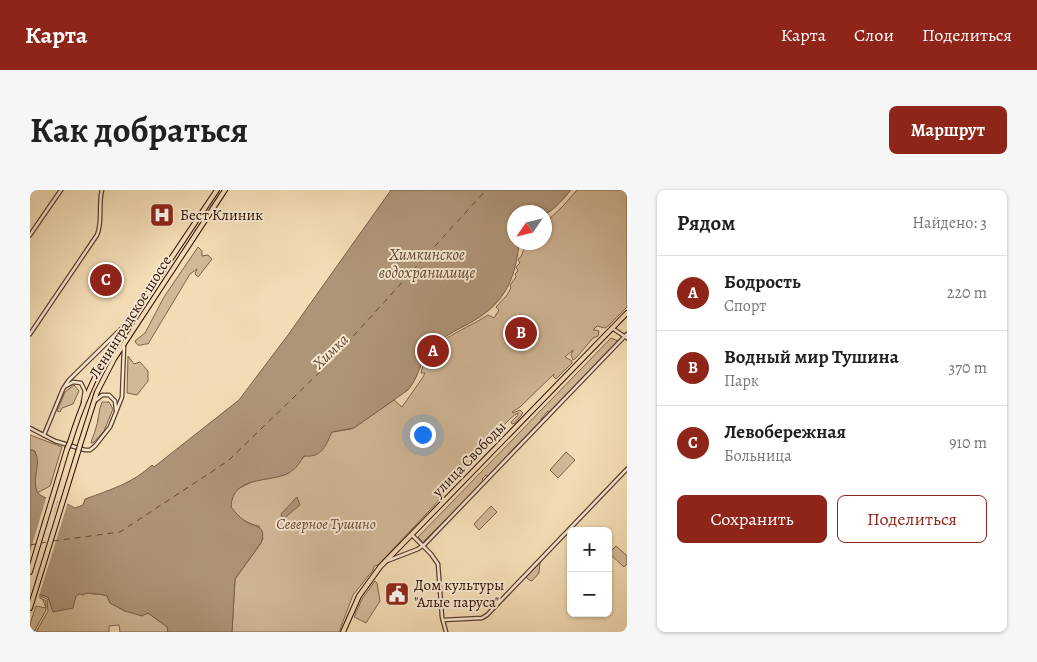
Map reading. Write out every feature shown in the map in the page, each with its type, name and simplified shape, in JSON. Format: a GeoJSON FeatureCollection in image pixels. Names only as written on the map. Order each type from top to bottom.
{"type":"FeatureCollection","features":[{"type":"Feature","properties":{"kind":"main road","name":"Ленинградское шоссе"},"geometry":{"type":"LineString","coordinates":[[30,572],[82,404],[96,374],[130,320],[218,190]]}},
{"type":"Feature","properties":{"kind":"main road","name":"Ленинградское шоссе"},"geometry":{"type":"LineString","coordinates":[[31,606],[93,403],[106,374],[225,190]]}},
{"type":"Feature","properties":{"kind":"main road","name":"улица Свободы"},"geometry":{"type":"LineString","coordinates":[[343,632],[359,596],[385,561],[627,313]]}},
{"type":"Feature","properties":{"kind":"street"},"geometry":{"type":"LineString","coordinates":[[30,235],[61,190]]}},
{"type":"Feature","properties":{"kind":"street"},"geometry":{"type":"LineString","coordinates":[[30,334],[97,235],[100,226],[99,205],[102,190]]}},
{"type":"Feature","properties":{"kind":"street"},"geometry":{"type":"LineString","coordinates":[[44,435],[63,388],[130,320]]}},
{"type":"Feature","properties":{"kind":"street"},"geometry":{"type":"LineString","coordinates":[[385,561],[418,549],[423,545],[626,336],[612,328]]}},
{"type":"Feature","properties":{"kind":"street"},"geometry":{"type":"LineString","coordinates":[[30,428],[63,443],[85,450],[93,448],[107,432],[122,397],[125,342]]}},
{"type":"Feature","properties":{"kind":"street"},"geometry":{"type":"LineString","coordinates":[[63,388],[73,382],[81,383],[85,390],[82,404]]}},
{"type":"Feature","properties":{"kind":"street"},"geometry":{"type":"LineString","coordinates":[[93,403],[99,397],[109,395],[115,402],[115,414]]}},
{"type":"Feature","properties":{"kind":"street"},"geometry":{"type":"LineString","coordinates":[[443,620],[482,618],[487,615],[627,470]]}},
{"type":"Feature","properties":{"kind":"street"},"geometry":{"type":"LineString","coordinates":[[412,535],[423,545],[439,567],[443,620],[446,632]]}},
{"type":"Feature","properties":{"kind":"green space","name":"Северное Тушино"},"geometry":{"type":"Polygon","coordinates":[[[577,190],[627,190],[627,307],[607,327],[597,326],[593,330],[599,331],[598,336],[593,338],[576,358],[573,360],[571,355],[573,350],[565,357],[572,361],[572,363],[556,379],[553,376],[554,374],[520,407],[512,412],[520,410],[523,413],[515,423],[512,424],[511,422],[518,413],[494,433],[494,437],[464,468],[453,476],[451,473],[442,483],[443,496],[378,565],[374,566],[373,570],[353,595],[339,632],[232,632],[235,579],[263,538],[259,526],[250,524],[231,507],[231,499],[236,490],[255,480],[287,474],[332,432],[351,429],[394,400],[402,407],[423,377],[425,373],[421,373],[425,362],[438,345],[488,315],[494,318],[499,310],[496,307],[507,295],[511,288],[510,285],[516,277],[515,274],[518,271],[516,267],[520,263],[518,259],[521,257],[524,250],[552,250],[552,216],[577,190]]]}},
{"type":"Feature","properties":{"kind":"green space"},"geometry":{"type":"Polygon","coordinates":[[[198,247],[202,251],[202,256],[208,255],[212,259],[198,277],[195,274],[197,269],[190,274],[148,344],[138,345],[135,341],[145,333],[164,297],[198,247]]]}},
{"type":"Feature","properties":{"kind":"green space"},"geometry":{"type":"Polygon","coordinates":[[[611,338],[618,341],[550,412],[548,411],[541,419],[542,421],[520,444],[488,476],[486,475],[482,479],[484,481],[424,543],[418,537],[611,338]]]}},
{"type":"Feature","properties":{"kind":"green space"},"geometry":{"type":"Polygon","coordinates":[[[128,356],[134,364],[140,362],[148,371],[148,381],[137,395],[127,393],[128,356]]]}},
{"type":"Feature","properties":{"kind":"green space"},"geometry":{"type":"Polygon","coordinates":[[[74,385],[79,391],[73,404],[62,408],[60,412],[57,411],[65,392],[74,385]]]}},
{"type":"Feature","properties":{"kind":"green space"},"geometry":{"type":"Polygon","coordinates":[[[102,402],[109,402],[113,409],[104,431],[91,443],[96,427],[102,402]]]}},
{"type":"Feature","properties":{"kind":"green space"},"geometry":{"type":"Polygon","coordinates":[[[30,435],[62,447],[50,486],[37,493],[34,480],[36,457],[35,451],[30,450],[30,435]]]}},
{"type":"Feature","properties":{"kind":"green space"},"geometry":{"type":"Polygon","coordinates":[[[566,452],[575,460],[558,478],[550,470],[566,452]]]}},
{"type":"Feature","properties":{"kind":"green space"},"geometry":{"type":"Polygon","coordinates":[[[491,506],[497,512],[479,530],[474,524],[491,506]]]}},
{"type":"Feature","properties":{"kind":"green space"},"geometry":{"type":"Polygon","coordinates":[[[616,546],[627,556],[627,564],[624,567],[612,556],[612,550],[616,546]]]}},
{"type":"Feature","properties":{"kind":"green space"},"geometry":{"type":"Polygon","coordinates":[[[540,562],[539,573],[532,581],[529,580],[526,577],[540,562]]]}},
{"type":"Feature","properties":{"kind":"green space"},"geometry":{"type":"Polygon","coordinates":[[[375,581],[380,601],[366,623],[354,617],[362,599],[375,581]]]}},
{"type":"Feature","properties":{"kind":"green space"},"geometry":{"type":"Polygon","coordinates":[[[79,593],[83,595],[86,593],[105,595],[110,603],[125,611],[148,613],[168,627],[168,632],[120,632],[119,625],[109,626],[109,632],[36,632],[48,611],[47,599],[38,594],[48,597],[53,612],[79,593]]]}},
{"type":"Feature","properties":{"kind":"green space"},"geometry":{"type":"Polygon","coordinates":[[[36,606],[46,608],[34,632],[30,632],[30,624],[36,606]]]}},
{"type":"Feature","properties":{"kind":"water","name":"Химкинское водохранилище"},"geometry":{"type":"Polygon","coordinates":[[[391,190],[571,190],[552,210],[552,205],[507,205],[507,250],[518,250],[514,271],[505,292],[480,317],[448,335],[434,346],[424,359],[415,380],[408,390],[354,428],[332,432],[326,445],[320,452],[316,455],[304,456],[289,473],[253,482],[238,490],[233,497],[231,507],[243,519],[259,528],[263,533],[261,543],[235,579],[232,632],[168,632],[167,627],[148,613],[142,616],[125,611],[110,603],[107,596],[98,594],[79,594],[76,596],[73,608],[53,612],[48,597],[30,591],[30,450],[33,450],[37,459],[35,482],[38,493],[75,508],[83,505],[85,499],[137,477],[152,465],[154,467],[239,400],[288,335],[391,190]]]}},
{"type":"Feature","properties":{"kind":"water"},"geometry":{"type":"Polygon","coordinates":[[[297,497],[300,505],[283,519],[281,514],[297,497]]]}},
{"type":"Feature","properties":{"kind":"pier"},"geometry":{"type":"Polygon","coordinates":[[[47,495],[58,499],[52,519],[59,499],[68,502],[39,596],[30,594],[30,552],[47,495]]]}},
{"type":"Feature","properties":{"kind":"ferry route"},"geometry":{"type":"LineString","coordinates":[[53,541],[120,532],[228,461],[327,365],[486,190]]}},
{"type":"Feature","properties":{"kind":"ferry route"},"geometry":{"type":"LineString","coordinates":[[40,543],[49,542]]}},
{"type":"Feature","properties":{"kind":"ferry route"},"geometry":{"type":"LineString","coordinates":[[30,545],[36,544]]}},
{"type":"Feature","properties":{"kind":"place","name":"Бест Клиник"},"geometry":{"type":"Point","coordinates":[162,215]}},
{"type":"Feature","properties":{"kind":"place","name":"Левобережная"},"geometry":{"type":"Point","coordinates":[106,280]}},
{"type":"Feature","properties":{"kind":"place","name":"Водный мир Тушина"},"geometry":{"type":"Point","coordinates":[521,333]}},
{"type":"Feature","properties":{"kind":"place","name":"Бодрость"},"geometry":{"type":"Point","coordinates":[433,351]}},
{"type":"Feature","properties":{"kind":"place","name":"Дом культуры \"Алые паруса\""},"geometry":{"type":"Point","coordinates":[397,594]}},
{"type":"Feature","properties":{"kind":"water label","name":"Химка"},"geometry":{"type":"Point","coordinates":[330,351]}}]}
